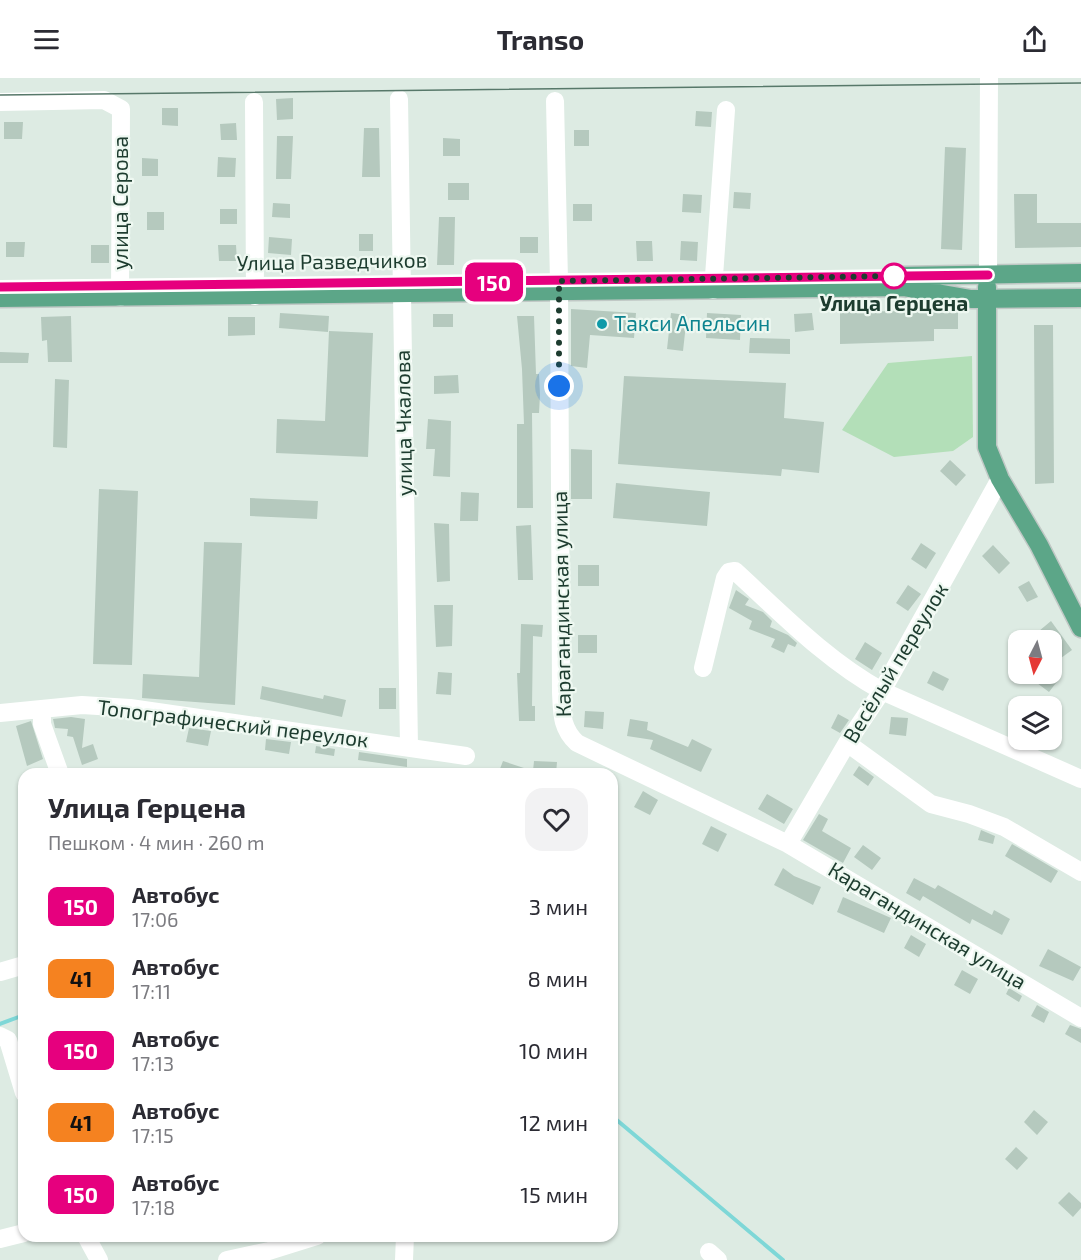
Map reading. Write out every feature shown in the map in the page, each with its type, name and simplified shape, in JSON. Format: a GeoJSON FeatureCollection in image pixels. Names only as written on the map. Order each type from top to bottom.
{"type":"FeatureCollection","features":[{"type":"Feature","properties":{"kind":"main road"},"geometry":{"type":"LineString","coordinates":[[713,285],[1081,273]]}},
{"type":"Feature","properties":{"kind":"main road"},"geometry":{"type":"LineString","coordinates":[[988,275],[987,447],[1000,479],[1039,545],[1081,628]]}},
{"type":"Feature","properties":{"kind":"main road","name":"Улица Разведчиков"},"geometry":{"type":"LineString","coordinates":[[0,298],[120,292],[713,285],[903,287],[957,297],[987,299],[1081,298]]}},
{"type":"Feature","properties":{"kind":"main road"},"geometry":{"type":"LineString","coordinates":[[0,287],[120,292]]}},
{"type":"Feature","properties":{"kind":"street"},"geometry":{"type":"LineString","coordinates":[[988,275],[989,78]]}},
{"type":"Feature","properties":{"kind":"street","name":"улица Чкалова"},"geometry":{"type":"LineString","coordinates":[[399,99],[409,747]]}},
{"type":"Feature","properties":{"kind":"street","name":"улица Серова"},"geometry":{"type":"LineString","coordinates":[[0,102],[104,100],[121,109],[120,292]]}},
{"type":"Feature","properties":{"kind":"street","name":"Карагандинская улица"},"geometry":{"type":"LineString","coordinates":[[555,101],[559,287],[562,724],[568,735],[577,743],[788,843],[1081,1018]]}},
{"type":"Feature","properties":{"kind":"street"},"geometry":{"type":"LineString","coordinates":[[254,102],[255,290]]}},
{"type":"Feature","properties":{"kind":"street"},"geometry":{"type":"LineString","coordinates":[[713,285],[726,110]]}},
{"type":"Feature","properties":{"kind":"street","name":"Весёлый переулок"},"geometry":{"type":"LineString","coordinates":[[788,843],[847,743],[882,691],[1000,479]]}},
{"type":"Feature","properties":{"kind":"street"},"geometry":{"type":"LineString","coordinates":[[703,668],[722,586],[729,572],[735,571],[829,657],[882,691],[1081,779]]}},
{"type":"Feature","properties":{"kind":"street","name":"Топографический переулок"},"geometry":{"type":"LineString","coordinates":[[0,713],[82,705],[130,708],[466,756]]}},
{"type":"Feature","properties":{"kind":"street"},"geometry":{"type":"LineString","coordinates":[[42,709],[42,724],[58,768]]}},
{"type":"Feature","properties":{"kind":"street"},"geometry":{"type":"LineString","coordinates":[[847,743],[931,804],[969,814],[1004,827],[1081,872]]}},
{"type":"Feature","properties":{"kind":"street"},"geometry":{"type":"LineString","coordinates":[[0,972],[18,967]]}},
{"type":"Feature","properties":{"kind":"street"},"geometry":{"type":"LineString","coordinates":[[4,1038],[18,1076]]}},
{"type":"Feature","properties":{"kind":"street"},"geometry":{"type":"LineString","coordinates":[[0,1239],[18,1234]]}},
{"type":"Feature","properties":{"kind":"street"},"geometry":{"type":"LineString","coordinates":[[89,1242],[99,1260]]}},
{"type":"Feature","properties":{"kind":"street"},"geometry":{"type":"LineString","coordinates":[[227,1260],[298,1242]]}},
{"type":"Feature","properties":{"kind":"street"},"geometry":{"type":"LineString","coordinates":[[404,1260],[405,1242]]}},
{"type":"Feature","properties":{"kind":"green space"},"geometry":{"type":"Polygon","coordinates":[[[972,356],[973,437],[953,451],[894,457],[842,430],[888,363],[972,356]]]}},
{"type":"Feature","properties":{"kind":"building"},"geometry":{"type":"Polygon","coordinates":[[[293,98],[293,119],[277,120],[276,99],[293,98]]]}},
{"type":"Feature","properties":{"kind":"building"},"geometry":{"type":"Polygon","coordinates":[[[162,108],[178,108],[178,126],[162,125],[162,108]]]}},
{"type":"Feature","properties":{"kind":"building"},"geometry":{"type":"Polygon","coordinates":[[[696,111],[712,112],[711,127],[695,126],[696,111]]]}},
{"type":"Feature","properties":{"kind":"building"},"geometry":{"type":"Polygon","coordinates":[[[4,122],[23,122],[22,139],[4,139],[4,122]]]}},
{"type":"Feature","properties":{"kind":"building"},"geometry":{"type":"Polygon","coordinates":[[[236,123],[237,140],[221,140],[220,124],[236,123]]]}},
{"type":"Feature","properties":{"kind":"building"},"geometry":{"type":"Polygon","coordinates":[[[364,128],[379,128],[380,177],[362,177],[364,128]]]}},
{"type":"Feature","properties":{"kind":"building"},"geometry":{"type":"Polygon","coordinates":[[[574,130],[589,130],[589,146],[574,146],[574,130]]]}},
{"type":"Feature","properties":{"kind":"building"},"geometry":{"type":"Polygon","coordinates":[[[277,136],[293,136],[291,179],[276,179],[277,136]]]}},
{"type":"Feature","properties":{"kind":"building"},"geometry":{"type":"Polygon","coordinates":[[[443,138],[460,139],[460,156],[443,156],[443,138]]]}},
{"type":"Feature","properties":{"kind":"building"},"geometry":{"type":"Polygon","coordinates":[[[945,147],[966,148],[962,250],[941,249],[945,147]]]}},
{"type":"Feature","properties":{"kind":"building"},"geometry":{"type":"Polygon","coordinates":[[[218,157],[236,158],[235,177],[217,177],[218,157]]]}},
{"type":"Feature","properties":{"kind":"building"},"geometry":{"type":"Polygon","coordinates":[[[142,158],[158,159],[158,176],[142,176],[142,158]]]}},
{"type":"Feature","properties":{"kind":"building"},"geometry":{"type":"Polygon","coordinates":[[[448,183],[469,183],[469,200],[448,200],[448,183]]]}},
{"type":"Feature","properties":{"kind":"building"},"geometry":{"type":"Polygon","coordinates":[[[734,192],[751,193],[750,209],[733,208],[734,192]]]}},
{"type":"Feature","properties":{"kind":"building"},"geometry":{"type":"Polygon","coordinates":[[[683,194],[702,195],[701,213],[682,212],[683,194]]]}},
{"type":"Feature","properties":{"kind":"building"},"geometry":{"type":"Polygon","coordinates":[[[1014,194],[1037,194],[1037,223],[1081,223],[1081,247],[1015,248],[1014,194]]]}},
{"type":"Feature","properties":{"kind":"building"},"geometry":{"type":"Polygon","coordinates":[[[273,203],[290,204],[290,218],[272,217],[273,203]]]}},
{"type":"Feature","properties":{"kind":"building"},"geometry":{"type":"Polygon","coordinates":[[[573,204],[592,204],[592,221],[573,221],[573,204]]]}},
{"type":"Feature","properties":{"kind":"building"},"geometry":{"type":"Polygon","coordinates":[[[220,209],[237,209],[237,224],[220,224],[220,209]]]}},
{"type":"Feature","properties":{"kind":"building"},"geometry":{"type":"Polygon","coordinates":[[[147,212],[164,212],[164,230],[147,230],[147,212]]]}},
{"type":"Feature","properties":{"kind":"building"},"geometry":{"type":"Polygon","coordinates":[[[439,217],[455,217],[454,265],[437,265],[439,217]]]}},
{"type":"Feature","properties":{"kind":"building"},"geometry":{"type":"Polygon","coordinates":[[[359,234],[373,234],[373,251],[359,251],[359,234]]]}},
{"type":"Feature","properties":{"kind":"building"},"geometry":{"type":"Polygon","coordinates":[[[269,237],[292,239],[291,255],[268,253],[269,237]]]}},
{"type":"Feature","properties":{"kind":"building"},"geometry":{"type":"Polygon","coordinates":[[[520,237],[538,237],[538,253],[520,253],[520,237]]]}},
{"type":"Feature","properties":{"kind":"building"},"geometry":{"type":"Polygon","coordinates":[[[636,241],[652,241],[653,261],[637,261],[636,241]]]}},
{"type":"Feature","properties":{"kind":"building"},"geometry":{"type":"Polygon","coordinates":[[[681,241],[698,242],[697,261],[680,260],[681,241]]]}},
{"type":"Feature","properties":{"kind":"building"},"geometry":{"type":"Polygon","coordinates":[[[6,242],[25,242],[24,257],[6,257],[6,242]]]}},
{"type":"Feature","properties":{"kind":"building"},"geometry":{"type":"Polygon","coordinates":[[[91,245],[109,245],[109,263],[91,263],[91,245]]]}},
{"type":"Feature","properties":{"kind":"building"},"geometry":{"type":"Polygon","coordinates":[[[218,245],[236,245],[237,261],[219,261],[218,245]]]}},
{"type":"Feature","properties":{"kind":"building","name":"Такси Апельсин"},"geometry":{"type":"Polygon","coordinates":[[[571,309],[636,313],[634,338],[590,335],[587,368],[571,366],[571,309]]]}},
{"type":"Feature","properties":{"kind":"building"},"geometry":{"type":"Polygon","coordinates":[[[958,310],[958,329],[934,329],[934,341],[840,344],[840,312],[958,310]]]}},
{"type":"Feature","properties":{"kind":"building"},"geometry":{"type":"Polygon","coordinates":[[[280,313],[329,316],[328,332],[279,328],[280,313]]]}},
{"type":"Feature","properties":{"kind":"building"},"geometry":{"type":"Polygon","coordinates":[[[671,313],[687,315],[683,351],[667,349],[671,313]]]}},
{"type":"Feature","properties":{"kind":"building"},"geometry":{"type":"Polygon","coordinates":[[[707,313],[741,315],[740,340],[706,338],[707,313]]]}},
{"type":"Feature","properties":{"kind":"building"},"geometry":{"type":"Polygon","coordinates":[[[812,313],[814,330],[795,332],[794,314],[812,313]]]}},
{"type":"Feature","properties":{"kind":"building"},"geometry":{"type":"Polygon","coordinates":[[[433,314],[453,314],[453,327],[433,327],[433,314]]]}},
{"type":"Feature","properties":{"kind":"building"},"geometry":{"type":"Polygon","coordinates":[[[71,316],[72,362],[48,362],[47,340],[42,341],[41,317],[71,316]]]}},
{"type":"Feature","properties":{"kind":"building"},"geometry":{"type":"Polygon","coordinates":[[[517,316],[534,316],[536,374],[539,374],[539,413],[532,413],[533,508],[517,508],[517,424],[524,424],[517,316]]]}},
{"type":"Feature","properties":{"kind":"building"},"geometry":{"type":"Polygon","coordinates":[[[228,317],[255,317],[255,335],[228,336],[228,317]]]}},
{"type":"Feature","properties":{"kind":"building"},"geometry":{"type":"Polygon","coordinates":[[[1034,325],[1053,325],[1054,483],[1035,484],[1034,325]]]}},
{"type":"Feature","properties":{"kind":"building"},"geometry":{"type":"Polygon","coordinates":[[[329,331],[373,333],[368,457],[276,453],[277,419],[325,421],[329,331]]]}},
{"type":"Feature","properties":{"kind":"building"},"geometry":{"type":"Polygon","coordinates":[[[750,338],[790,339],[790,354],[749,353],[750,338]]]}},
{"type":"Feature","properties":{"kind":"building"},"geometry":{"type":"Polygon","coordinates":[[[0,352],[29,353],[28,363],[0,363],[0,352]]]}},
{"type":"Feature","properties":{"kind":"building"},"geometry":{"type":"Polygon","coordinates":[[[458,375],[459,393],[434,394],[434,376],[458,375]]]}},
{"type":"Feature","properties":{"kind":"building"},"geometry":{"type":"Polygon","coordinates":[[[624,376],[786,383],[784,418],[824,422],[819,473],[782,469],[781,476],[618,464],[624,376]]]}},
{"type":"Feature","properties":{"kind":"building"},"geometry":{"type":"Polygon","coordinates":[[[55,379],[69,380],[67,448],[53,447],[55,379]]]}},
{"type":"Feature","properties":{"kind":"building"},"geometry":{"type":"Polygon","coordinates":[[[428,419],[451,421],[450,477],[433,476],[435,449],[426,449],[428,419]]]}},
{"type":"Feature","properties":{"kind":"building"},"geometry":{"type":"Polygon","coordinates":[[[571,449],[592,450],[592,499],[571,499],[571,449]]]}},
{"type":"Feature","properties":{"kind":"building"},"geometry":{"type":"Polygon","coordinates":[[[950,460],[966,475],[956,486],[940,471],[950,460]]]}},
{"type":"Feature","properties":{"kind":"building"},"geometry":{"type":"Polygon","coordinates":[[[616,483],[710,492],[707,526],[613,518],[616,483]]]}},
{"type":"Feature","properties":{"kind":"building"},"geometry":{"type":"Polygon","coordinates":[[[99,489],[138,491],[132,665],[93,664],[99,489]]]}},
{"type":"Feature","properties":{"kind":"building"},"geometry":{"type":"Polygon","coordinates":[[[461,492],[479,493],[478,521],[460,521],[461,492]]]}},
{"type":"Feature","properties":{"kind":"building"},"geometry":{"type":"Polygon","coordinates":[[[250,498],[318,501],[317,519],[250,516],[250,498]]]}},
{"type":"Feature","properties":{"kind":"building"},"geometry":{"type":"Polygon","coordinates":[[[434,523],[449,524],[450,581],[437,582],[434,523]]]}},
{"type":"Feature","properties":{"kind":"building"},"geometry":{"type":"Polygon","coordinates":[[[531,525],[533,580],[518,580],[516,526],[531,525]]]}},
{"type":"Feature","properties":{"kind":"building"},"geometry":{"type":"Polygon","coordinates":[[[204,542],[242,543],[235,705],[142,698],[143,674],[199,677],[204,542]]]}},
{"type":"Feature","properties":{"kind":"building"},"geometry":{"type":"Polygon","coordinates":[[[921,543],[936,553],[926,569],[911,559],[921,543]]]}},
{"type":"Feature","properties":{"kind":"building"},"geometry":{"type":"Polygon","coordinates":[[[993,545],[1010,563],[999,574],[982,556],[993,545]]]}},
{"type":"Feature","properties":{"kind":"building"},"geometry":{"type":"Polygon","coordinates":[[[578,565],[599,565],[599,586],[578,586],[578,565]]]}},
{"type":"Feature","properties":{"kind":"building"},"geometry":{"type":"Polygon","coordinates":[[[1029,581],[1038,597],[1027,602],[1018,587],[1029,581]]]}},
{"type":"Feature","properties":{"kind":"building"},"geometry":{"type":"Polygon","coordinates":[[[908,585],[921,594],[908,611],[896,603],[908,585]]]}},
{"type":"Feature","properties":{"kind":"building"},"geometry":{"type":"Polygon","coordinates":[[[736,590],[749,599],[745,605],[763,612],[772,621],[770,627],[788,635],[797,643],[795,647],[788,644],[784,653],[771,647],[775,639],[749,629],[752,621],[729,608],[736,590]]]}},
{"type":"Feature","properties":{"kind":"building"},"geometry":{"type":"Polygon","coordinates":[[[434,605],[453,605],[452,646],[436,647],[434,605]]]}},
{"type":"Feature","properties":{"kind":"building"},"geometry":{"type":"Polygon","coordinates":[[[1051,621],[1058,630],[1040,630],[1051,621]]]}},
{"type":"Feature","properties":{"kind":"building"},"geometry":{"type":"Polygon","coordinates":[[[521,624],[543,625],[542,637],[533,636],[532,706],[535,706],[535,721],[519,721],[517,673],[520,673],[521,624]]]}},
{"type":"Feature","properties":{"kind":"building"},"geometry":{"type":"Polygon","coordinates":[[[578,635],[597,635],[597,653],[578,653],[578,635]]]}},
{"type":"Feature","properties":{"kind":"building"},"geometry":{"type":"Polygon","coordinates":[[[1062,636],[1072,650],[1062,657],[1062,636]]]}},
{"type":"Feature","properties":{"kind":"building"},"geometry":{"type":"Polygon","coordinates":[[[865,642],[882,653],[872,670],[855,659],[865,642]]]}},
{"type":"Feature","properties":{"kind":"building"},"geometry":{"type":"Polygon","coordinates":[[[933,671],[949,679],[943,691],[927,683],[933,671]]]}},
{"type":"Feature","properties":{"kind":"building"},"geometry":{"type":"Polygon","coordinates":[[[438,672],[452,673],[451,695],[436,694],[438,672]]]}},
{"type":"Feature","properties":{"kind":"building"},"geometry":{"type":"Polygon","coordinates":[[[1038,684],[1055,684],[1049,692],[1038,684]]]}},
{"type":"Feature","properties":{"kind":"building"},"geometry":{"type":"Polygon","coordinates":[[[262,686],[323,699],[324,695],[346,700],[342,717],[260,699],[262,686]]]}},
{"type":"Feature","properties":{"kind":"building"},"geometry":{"type":"Polygon","coordinates":[[[379,688],[396,688],[396,709],[379,709],[379,688]]]}},
{"type":"Feature","properties":{"kind":"building"},"geometry":{"type":"Polygon","coordinates":[[[585,711],[604,712],[603,729],[584,727],[585,711]]]}},
{"type":"Feature","properties":{"kind":"building"},"geometry":{"type":"Polygon","coordinates":[[[838,714],[849,720],[840,733],[831,728],[838,714]]]}},
{"type":"Feature","properties":{"kind":"building"},"geometry":{"type":"Polygon","coordinates":[[[71,717],[85,719],[82,748],[93,744],[98,759],[82,765],[73,737],[67,736],[68,729],[55,728],[53,719],[71,717]]]}},
{"type":"Feature","properties":{"kind":"building"},"geometry":{"type":"Polygon","coordinates":[[[891,717],[908,718],[906,736],[889,734],[891,717]]]}},
{"type":"Feature","properties":{"kind":"building"},"geometry":{"type":"Polygon","coordinates":[[[630,719],[648,722],[647,730],[688,747],[692,739],[712,749],[701,772],[650,749],[653,740],[627,736],[630,719]]]}},
{"type":"Feature","properties":{"kind":"building"},"geometry":{"type":"Polygon","coordinates":[[[31,721],[43,759],[27,766],[16,726],[31,721]]]}},
{"type":"Feature","properties":{"kind":"building"},"geometry":{"type":"Polygon","coordinates":[[[189,728],[211,731],[208,746],[186,742],[189,728]]]}},
{"type":"Feature","properties":{"kind":"building"},"geometry":{"type":"Polygon","coordinates":[[[266,739],[291,742],[289,754],[265,750],[266,739]]]}},
{"type":"Feature","properties":{"kind":"building"},"geometry":{"type":"Polygon","coordinates":[[[316,746],[335,749],[334,756],[315,753],[316,746]]]}},
{"type":"Feature","properties":{"kind":"building"},"geometry":{"type":"Polygon","coordinates":[[[359,752],[407,759],[407,767],[358,760],[359,752]]]}},
{"type":"Feature","properties":{"kind":"building"},"geometry":{"type":"Polygon","coordinates":[[[503,761],[524,768],[500,768],[503,761]]]}},
{"type":"Feature","properties":{"kind":"building"},"geometry":{"type":"Polygon","coordinates":[[[534,761],[557,762],[556,768],[533,768],[534,761]]]}},
{"type":"Feature","properties":{"kind":"building"},"geometry":{"type":"Polygon","coordinates":[[[859,766],[874,777],[868,786],[853,775],[859,766]]]}},
{"type":"Feature","properties":{"kind":"building"},"geometry":{"type":"Polygon","coordinates":[[[643,791],[658,800],[650,815],[634,807],[643,791]]]}},
{"type":"Feature","properties":{"kind":"building"},"geometry":{"type":"Polygon","coordinates":[[[767,794],[793,809],[784,824],[758,809],[767,794]]]}},
{"type":"Feature","properties":{"kind":"building"},"geometry":{"type":"Polygon","coordinates":[[[819,814],[828,819],[822,831],[851,848],[843,863],[803,840],[819,814]]]}},
{"type":"Feature","properties":{"kind":"building"},"geometry":{"type":"Polygon","coordinates":[[[711,826],[727,834],[718,852],[702,844],[711,826]]]}},
{"type":"Feature","properties":{"kind":"building"},"geometry":{"type":"Polygon","coordinates":[[[981,830],[995,836],[993,844],[978,840],[981,830]]]}},
{"type":"Feature","properties":{"kind":"building"},"geometry":{"type":"Polygon","coordinates":[[[1012,844],[1058,871],[1051,883],[1005,856],[1012,844]]]}},
{"type":"Feature","properties":{"kind":"building"},"geometry":{"type":"Polygon","coordinates":[[[863,845],[881,858],[872,870],[854,857],[863,845]]]}},
{"type":"Feature","properties":{"kind":"building"},"geometry":{"type":"Polygon","coordinates":[[[783,868],[794,876],[821,887],[813,905],[774,885],[783,868]]]}},
{"type":"Feature","properties":{"kind":"building"},"geometry":{"type":"Polygon","coordinates":[[[914,878],[935,889],[938,885],[992,915],[994,910],[1010,919],[1002,935],[972,919],[970,924],[923,896],[920,901],[906,893],[914,878]]]}},
{"type":"Feature","properties":{"kind":"building"},"geometry":{"type":"Polygon","coordinates":[[[843,897],[891,918],[884,933],[837,912],[843,897]]]}},
{"type":"Feature","properties":{"kind":"building"},"geometry":{"type":"Polygon","coordinates":[[[911,935],[926,944],[919,957],[904,948],[911,935]]]}},
{"type":"Feature","properties":{"kind":"building"},"geometry":{"type":"Polygon","coordinates":[[[1048,949],[1081,967],[1073,981],[1039,966],[1048,949]]]}},
{"type":"Feature","properties":{"kind":"building"},"geometry":{"type":"Polygon","coordinates":[[[962,970],[978,979],[970,994],[954,985],[962,970]]]}},
{"type":"Feature","properties":{"kind":"building"},"geometry":{"type":"Polygon","coordinates":[[[1009,988],[1022,996],[1019,1002],[1006,994],[1009,988]]]}},
{"type":"Feature","properties":{"kind":"building"},"geometry":{"type":"Polygon","coordinates":[[[1037,1005],[1049,1012],[1044,1023],[1031,1016],[1037,1005]]]}},
{"type":"Feature","properties":{"kind":"building"},"geometry":{"type":"Polygon","coordinates":[[[1070,1025],[1081,1029],[1081,1043],[1065,1034],[1070,1025]]]}},
{"type":"Feature","properties":{"kind":"building"},"geometry":{"type":"Polygon","coordinates":[[[1034,1110],[1048,1122],[1037,1135],[1024,1122],[1034,1110]]]}},
{"type":"Feature","properties":{"kind":"building"},"geometry":{"type":"Polygon","coordinates":[[[1016,1147],[1028,1158],[1017,1170],[1005,1159],[1016,1147]]]}},
{"type":"Feature","properties":{"kind":"building"},"geometry":{"type":"Polygon","coordinates":[[[1069,1192],[1081,1203],[1081,1208],[1073,1217],[1058,1203],[1069,1192]]]}},
{"type":"Feature","properties":{"kind":"waterway"},"geometry":{"type":"LineString","coordinates":[[0,1024],[18,1017]]}},
{"type":"Feature","properties":{"kind":"waterway"},"geometry":{"type":"LineString","coordinates":[[618,1121],[783,1260]]}},
{"type":"Feature","properties":{"kind":"tram line"},"geometry":{"type":"LineString","coordinates":[[0,95],[1081,83]]}},
{"type":"Feature","properties":{"kind":"bus line","name":"150"},"geometry":{"type":"LineString","coordinates":[[0,287],[402,284],[988,275]]}},
{"type":"Feature","properties":{"kind":"place","name":"Улица Герцена"},"geometry":{"type":"Point","coordinates":[894,276]}},
{"type":"Feature","properties":{"kind":"place","name":"Такси Апельсин"},"geometry":{"type":"Point","coordinates":[602,324]}},
{"type":"Feature","properties":{"kind":"route"},"geometry":{"type":"LineString","coordinates":[[559,386],[559,281],[896,276],[894,276]]}}]}
